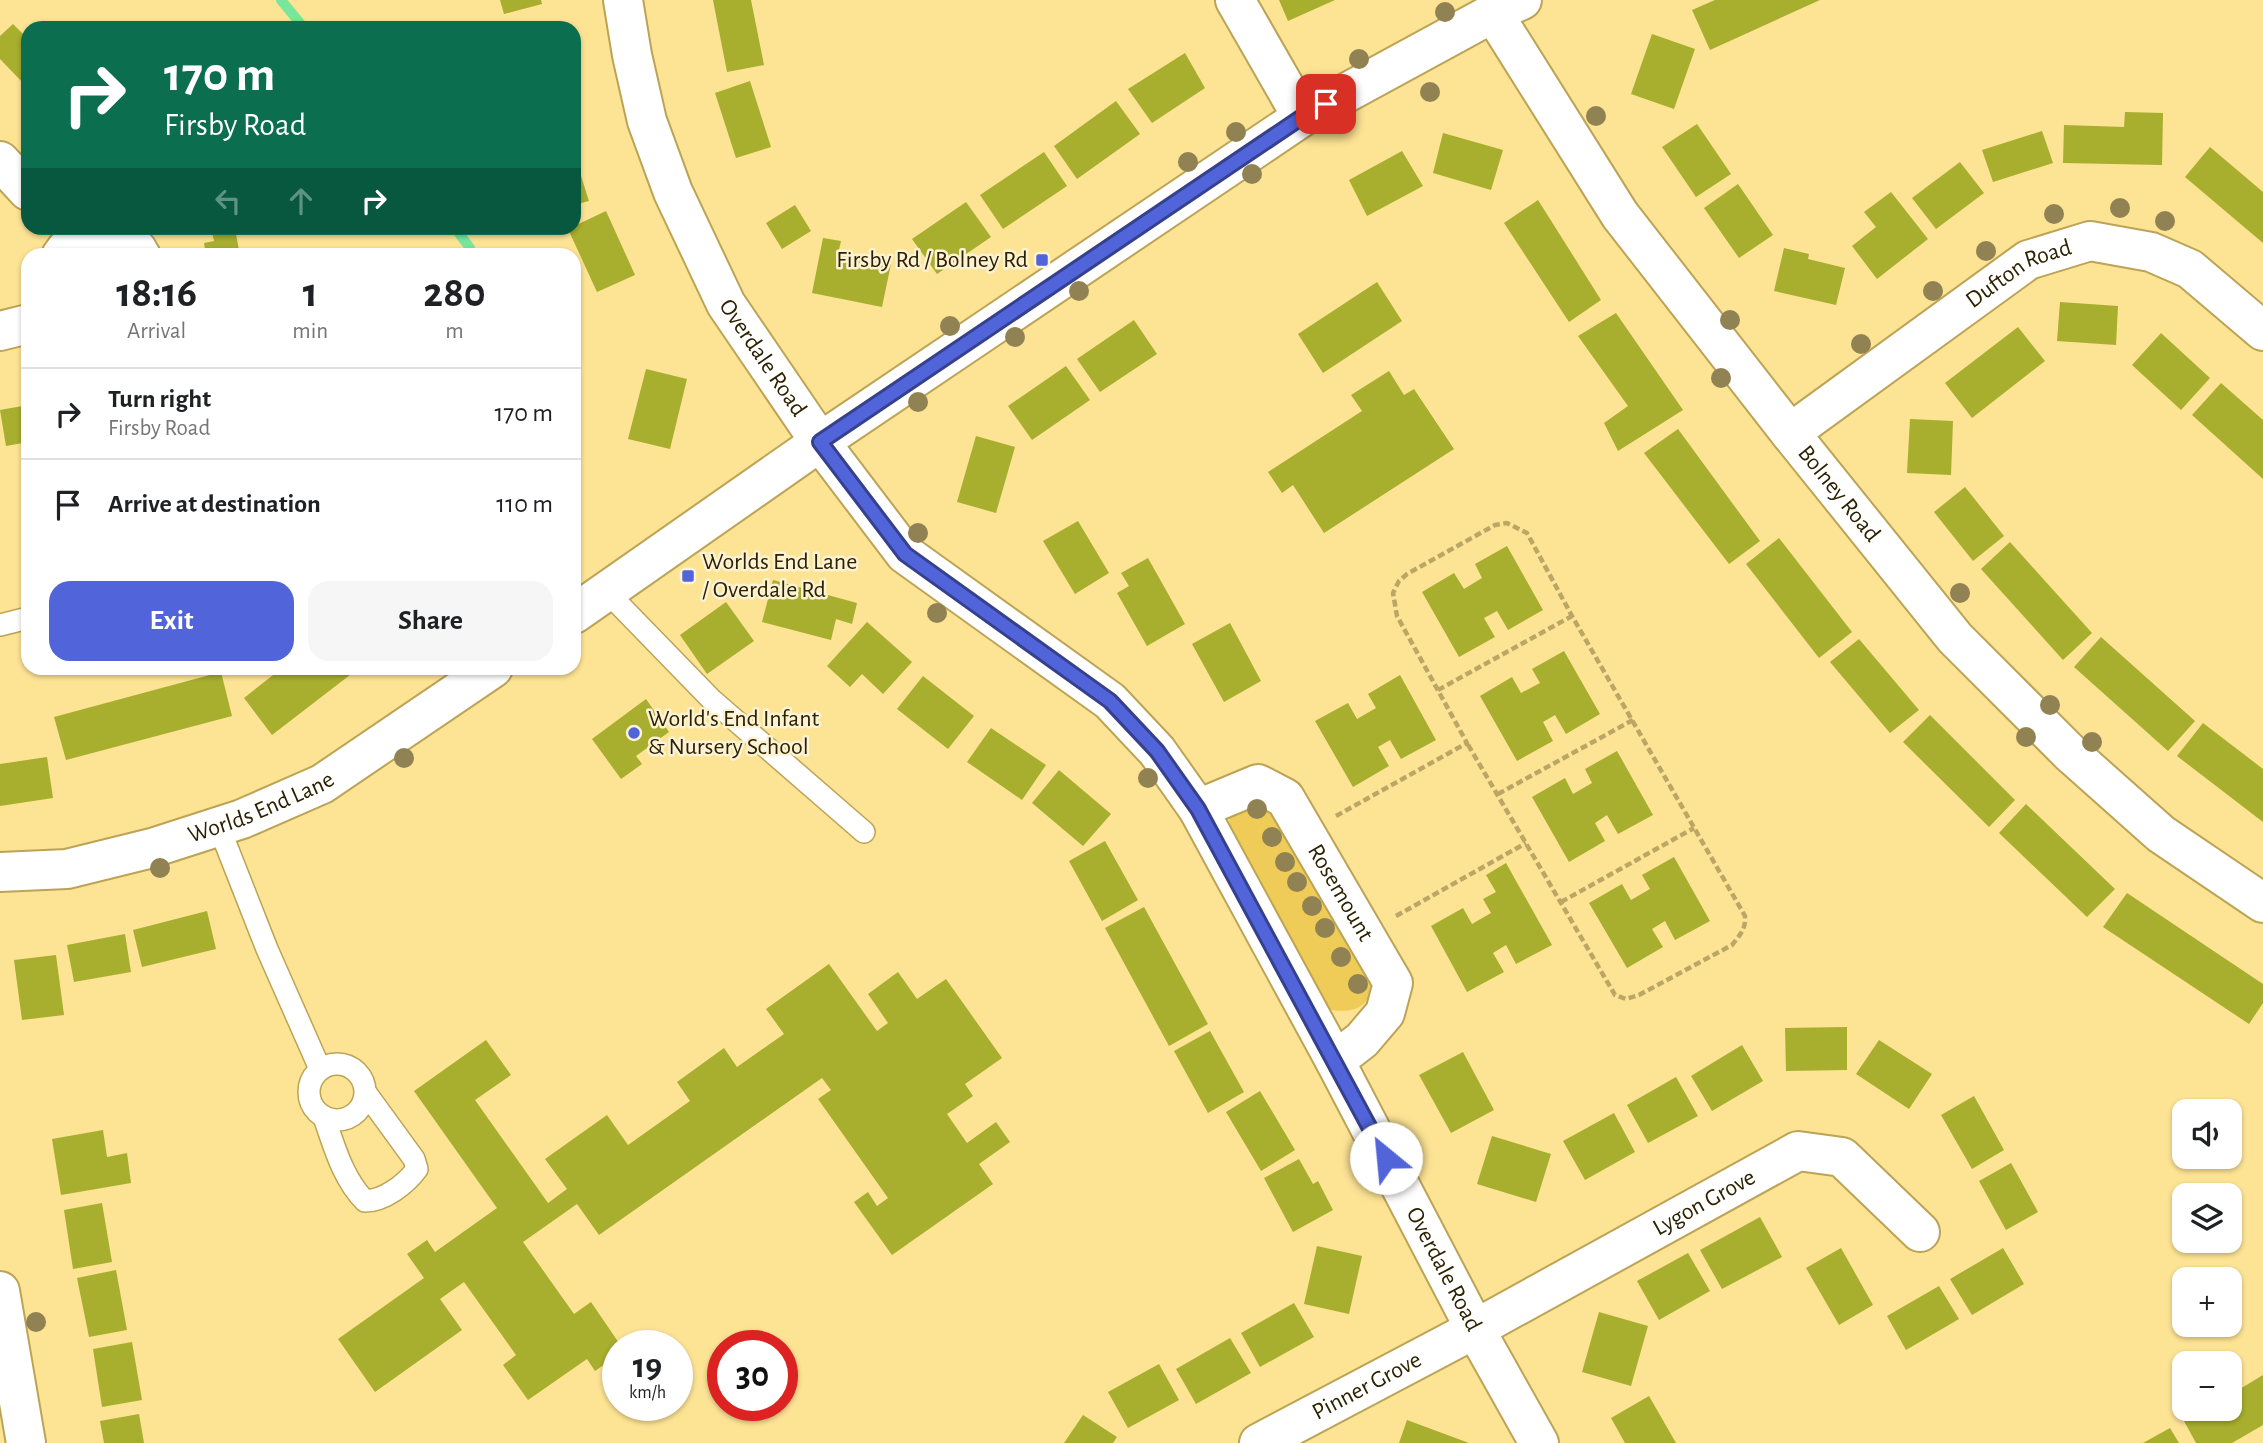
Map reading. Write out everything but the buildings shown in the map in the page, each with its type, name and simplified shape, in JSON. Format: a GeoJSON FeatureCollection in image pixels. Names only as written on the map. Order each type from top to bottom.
{"type":"FeatureCollection","features":[{"type":"Feature","properties":{"kind":"street","name":"Overdale Road"},"geometry":{"type":"LineString","coordinates":[[623,0],[647,121],[673,192],[726,304],[820,442],[905,554],[1110,701],[1157,751],[1198,809],[1335,1061],[1475,1329],[1539,1443]]}},
{"type":"Feature","properties":{"kind":"street"},"geometry":{"type":"LineString","coordinates":[[1235,0],[1302,117]]}},
{"type":"Feature","properties":{"kind":"street"},"geometry":{"type":"LineString","coordinates":[[581,609],[820,442],[1302,117],[1508,7]]}},
{"type":"Feature","properties":{"kind":"street","name":"Bolney Road"},"geometry":{"type":"LineString","coordinates":[[1508,7],[1620,215],[1955,638],[2070,753],[2161,834],[2263,903]]}},
{"type":"Feature","properties":{"kind":"street"},"geometry":{"type":"LineString","coordinates":[[0,161],[21,184]]}},
{"type":"Feature","properties":{"kind":"street"},"geometry":{"type":"LineString","coordinates":[[122,235],[137,248]]}},
{"type":"Feature","properties":{"kind":"street","name":"Dufton Road"},"geometry":{"type":"LineString","coordinates":[[1790,433],[2028,260],[2090,241],[2151,252],[2190,269],[2263,331]]}},
{"type":"Feature","properties":{"kind":"street"},"geometry":{"type":"LineString","coordinates":[[0,331],[21,326]]}},
{"type":"Feature","properties":{"kind":"street","name":"Worlds End Lane"},"geometry":{"type":"LineString","coordinates":[[0,872],[67,869],[152,848],[242,819],[322,783],[483,675]]}},
{"type":"Feature","properties":{"kind":"street","name":"Rosemount"},"geometry":{"type":"LineString","coordinates":[[1198,809],[1258,784],[1285,798],[1393,983],[1385,1013],[1362,1040],[1335,1061]]}},
{"type":"Feature","properties":{"kind":"street","name":"Lygon Grove"},"geometry":{"type":"LineString","coordinates":[[1475,1329],[1798,1152],[1843,1157],[1920,1233]]}},
{"type":"Feature","properties":{"kind":"street"},"geometry":{"type":"LineString","coordinates":[[1,1309],[26,1443]]}},
{"type":"Feature","properties":{"kind":"street","name":"Pinner Grove"},"geometry":{"type":"LineString","coordinates":[[1259,1443],[1475,1329]]}},
{"type":"Feature","properties":{"kind":"lane"},"geometry":{"type":"LineString","coordinates":[[607,592],[712,700],[864,832]]}},
{"type":"Feature","properties":{"kind":"lane"},"geometry":{"type":"LineString","coordinates":[[0,625],[21,620]]}},
{"type":"Feature","properties":{"kind":"lane"},"geometry":{"type":"LineString","coordinates":[[219,827],[267,949],[320,1069]]}},
{"type":"Feature","properties":{"kind":"lane"},"geometry":{"type":"LineString","coordinates":[[338,1063],[355,1069],[365,1084],[366,1093],[359,1111],[342,1120],[324,1117],[316,1111],[309,1094],[314,1076],[320,1069],[328,1064],[338,1063]]}},
{"type":"Feature","properties":{"kind":"lane"},"geometry":{"type":"LineString","coordinates":[[324,1117],[337,1156],[355,1191],[365,1201],[370,1201],[392,1191],[408,1181],[417,1169],[414,1158],[366,1093]]}},
{"type":"Feature","properties":{"kind":"path"},"geometry":{"type":"LineString","coordinates":[[1507,523],[1518,527],[1527,534],[1745,916],[1746,926],[1732,945],[1639,995],[1626,999],[1615,995],[1438,690],[1396,616],[1393,593],[1399,581],[1408,574],[1495,525],[1507,523]]}},
{"type":"Feature","properties":{"kind":"path"},"geometry":{"type":"LineString","coordinates":[[1438,690],[1572,616]]}},
{"type":"Feature","properties":{"kind":"path"},"geometry":{"type":"LineString","coordinates":[[1498,794],[1633,720]]}},
{"type":"Feature","properties":{"kind":"path"},"geometry":{"type":"LineString","coordinates":[[1305,833],[1467,743]]}},
{"type":"Feature","properties":{"kind":"path"},"geometry":{"type":"LineString","coordinates":[[1561,902],[1694,828]]}},
{"type":"Feature","properties":{"kind":"path"},"geometry":{"type":"LineString","coordinates":[[1364,934],[1526,843]]}},
{"type":"Feature","properties":{"kind":"shaded area"},"geometry":{"type":"Polygon","coordinates":[[[1270,802],[1375,979],[1370,996],[1360,1007],[1353,1010],[1327,1009],[1230,832],[1229,818],[1239,805],[1270,802]]]}},
{"type":"Feature","properties":{"kind":"waterway"},"geometry":{"type":"LineString","coordinates":[[281,0],[298,21]]}},
{"type":"Feature","properties":{"kind":"waterway"},"geometry":{"type":"LineString","coordinates":[[460,235],[470,248]]}},
{"type":"Feature","properties":{"kind":"place","name":"Firsby Rd / Bolney Rd"},"geometry":{"type":"Point","coordinates":[1042,260]}},
{"type":"Feature","properties":{"kind":"place","name":"Worlds End Lane / Overdale Rd"},"geometry":{"type":"Point","coordinates":[688,576]}},
{"type":"Feature","properties":{"kind":"place","name":"World's End Infant & Nursery School"},"geometry":{"type":"Point","coordinates":[634,733]}},
{"type":"Feature","properties":{"kind":"route"},"geometry":{"type":"LineString","coordinates":[[1326,104],[1302,117],[820,442],[905,554],[1110,701],[1157,751],[1198,809],[1386,1158]]}}]}
